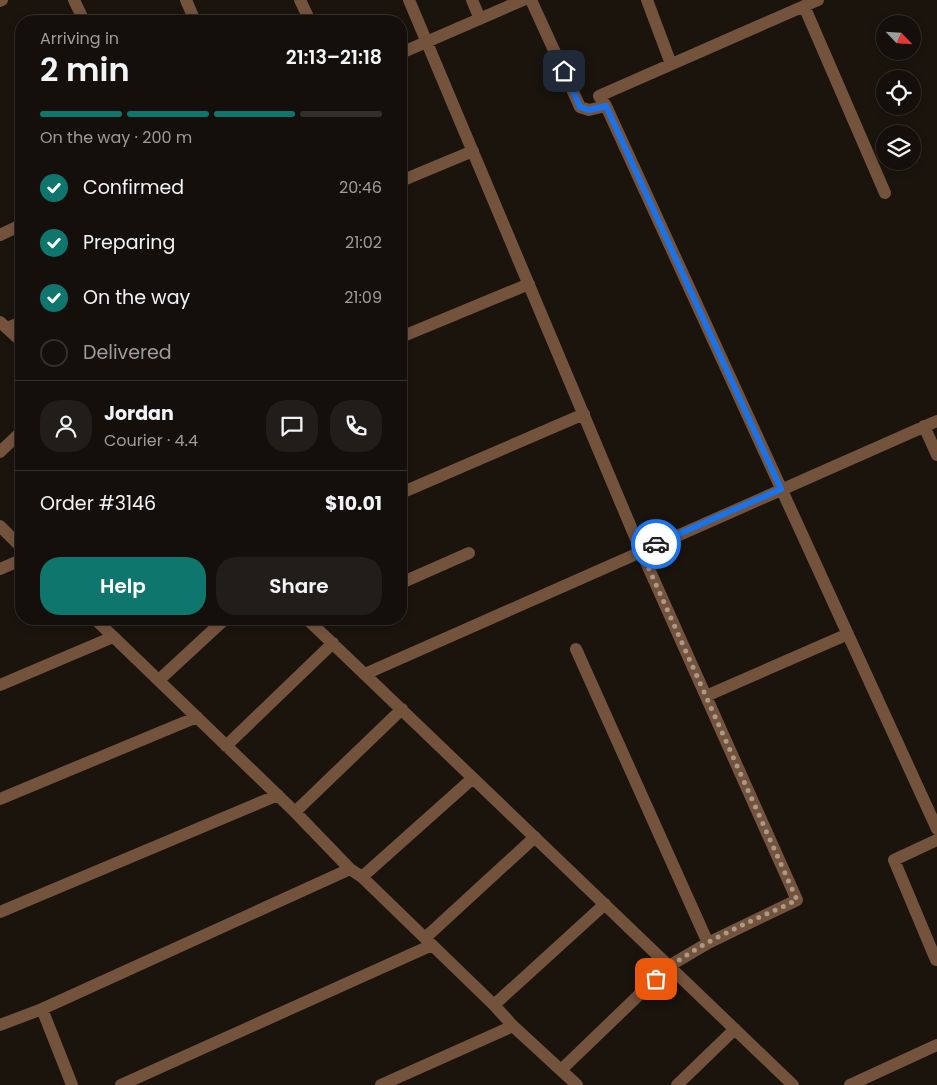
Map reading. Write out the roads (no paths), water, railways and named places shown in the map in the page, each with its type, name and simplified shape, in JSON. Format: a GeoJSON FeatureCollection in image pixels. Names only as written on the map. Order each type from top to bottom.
{"type":"FeatureCollection","features":[{"type":"Feature","properties":{"kind":"street"},"geometry":{"type":"LineString","coordinates":[[74,0],[81,15]]}},
{"type":"Feature","properties":{"kind":"street"},"geometry":{"type":"LineString","coordinates":[[186,0],[192,15]]}},
{"type":"Feature","properties":{"kind":"street"},"geometry":{"type":"LineString","coordinates":[[300,0],[307,15]]}},
{"type":"Feature","properties":{"kind":"street"},"geometry":{"type":"LineString","coordinates":[[409,0],[641,551],[797,900],[708,943],[669,966],[561,1070]]}},
{"type":"Feature","properties":{"kind":"street"},"geometry":{"type":"LineString","coordinates":[[472,0],[480,19]]}},
{"type":"Feature","properties":{"kind":"street"},"geometry":{"type":"LineString","coordinates":[[407,51],[523,0]]}},
{"type":"Feature","properties":{"kind":"street"},"geometry":{"type":"LineString","coordinates":[[531,0],[580,107],[589,110],[606,106]]}},
{"type":"Feature","properties":{"kind":"street"},"geometry":{"type":"LineString","coordinates":[[647,0],[671,64]]}},
{"type":"Feature","properties":{"kind":"street"},"geometry":{"type":"LineString","coordinates":[[818,0],[599,96],[606,106],[937,829]]}},
{"type":"Feature","properties":{"kind":"street"},"geometry":{"type":"LineString","coordinates":[[804,6],[885,193]]}},
{"type":"Feature","properties":{"kind":"street"},"geometry":{"type":"LineString","coordinates":[[407,178],[473,151]]}},
{"type":"Feature","properties":{"kind":"street"},"geometry":{"type":"LineString","coordinates":[[0,235],[15,228]]}},
{"type":"Feature","properties":{"kind":"street"},"geometry":{"type":"LineString","coordinates":[[407,335],[529,284]]}},
{"type":"Feature","properties":{"kind":"street"},"geometry":{"type":"LineString","coordinates":[[4,325],[15,335]]}},
{"type":"Feature","properties":{"kind":"street"},"geometry":{"type":"LineString","coordinates":[[407,490],[584,414]]}},
{"type":"Feature","properties":{"kind":"street"},"geometry":{"type":"LineString","coordinates":[[365,674],[937,421]]}},
{"type":"Feature","properties":{"kind":"street"},"geometry":{"type":"LineString","coordinates":[[924,426],[937,455]]}},
{"type":"Feature","properties":{"kind":"street"},"geometry":{"type":"LineString","coordinates":[[0,452],[15,438]]}},
{"type":"Feature","properties":{"kind":"street"},"geometry":{"type":"LineString","coordinates":[[0,526],[15,541]]}},
{"type":"Feature","properties":{"kind":"street"},"geometry":{"type":"LineString","coordinates":[[407,580],[469,553]]}},
{"type":"Feature","properties":{"kind":"street"},"geometry":{"type":"LineString","coordinates":[[0,569],[15,563]]}},
{"type":"Feature","properties":{"kind":"street"},"geometry":{"type":"LineString","coordinates":[[101,625],[278,795],[350,869],[429,941],[513,1026],[577,1085]]}},
{"type":"Feature","properties":{"kind":"street"},"geometry":{"type":"LineString","coordinates":[[159,680],[219,625]]}},
{"type":"Feature","properties":{"kind":"street"},"geometry":{"type":"LineString","coordinates":[[314,625],[793,1085]]}},
{"type":"Feature","properties":{"kind":"street"},"geometry":{"type":"LineString","coordinates":[[706,696],[848,634]]}},
{"type":"Feature","properties":{"kind":"street"},"geometry":{"type":"LineString","coordinates":[[0,686],[114,637]]}},
{"type":"Feature","properties":{"kind":"street"},"geometry":{"type":"LineString","coordinates":[[226,746],[333,643]]}},
{"type":"Feature","properties":{"kind":"street"},"geometry":{"type":"LineString","coordinates":[[576,649],[708,943]]}},
{"type":"Feature","properties":{"kind":"street"},"geometry":{"type":"LineString","coordinates":[[295,812],[402,709]]}},
{"type":"Feature","properties":{"kind":"street"},"geometry":{"type":"LineString","coordinates":[[0,799],[197,717]]}},
{"type":"Feature","properties":{"kind":"street"},"geometry":{"type":"LineString","coordinates":[[362,878],[473,778]]}},
{"type":"Feature","properties":{"kind":"street"},"geometry":{"type":"LineString","coordinates":[[0,912],[278,795]]}},
{"type":"Feature","properties":{"kind":"street"},"geometry":{"type":"LineString","coordinates":[[121,1085],[429,941],[535,837]]}},
{"type":"Feature","properties":{"kind":"street"},"geometry":{"type":"LineString","coordinates":[[936,960],[894,860],[937,840]]}},
{"type":"Feature","properties":{"kind":"street"},"geometry":{"type":"LineString","coordinates":[[0,1025],[42,1009],[350,869]]}},
{"type":"Feature","properties":{"kind":"street"},"geometry":{"type":"LineString","coordinates":[[494,1005],[604,904]]}},
{"type":"Feature","properties":{"kind":"street"},"geometry":{"type":"LineString","coordinates":[[42,1009],[72,1085]]}},
{"type":"Feature","properties":{"kind":"street"},"geometry":{"type":"LineString","coordinates":[[381,1085],[513,1026]]}},
{"type":"Feature","properties":{"kind":"street"},"geometry":{"type":"LineString","coordinates":[[677,1085],[735,1029]]}},
{"type":"Feature","properties":{"kind":"street"},"geometry":{"type":"LineString","coordinates":[[850,1085],[937,1045]]}}]}
